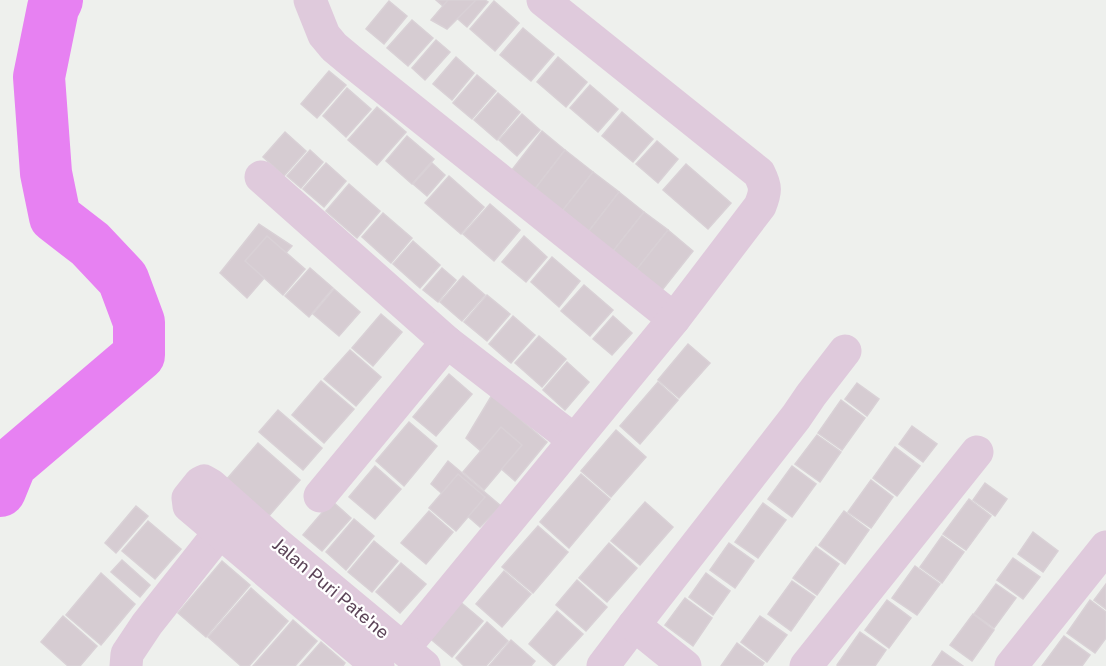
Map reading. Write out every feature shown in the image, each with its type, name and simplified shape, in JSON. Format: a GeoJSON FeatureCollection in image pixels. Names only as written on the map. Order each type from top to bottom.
{"type":"FeatureCollection","features":[{"type":"Feature","properties":{"kind":"street"},"geometry":{"type":"LineString","coordinates":[[310,0],[324,35],[343,55],[674,319]]}},
{"type":"Feature","properties":{"kind":"street"},"geometry":{"type":"LineString","coordinates":[[402,660],[574,440],[674,319],[760,206],[765,194],[759,173],[543,0]]}},
{"type":"Feature","properties":{"kind":"street"},"geometry":{"type":"LineString","coordinates":[[261,177],[447,342],[574,440]]}},
{"type":"Feature","properties":{"kind":"street"},"geometry":{"type":"LineString","coordinates":[[320,496],[447,342]]}},
{"type":"Feature","properties":{"kind":"street"},"geometry":{"type":"LineString","coordinates":[[603,666],[845,351]]}},
{"type":"Feature","properties":{"kind":"street"},"geometry":{"type":"LineString","coordinates":[[806,666],[978,452]]}},
{"type":"Feature","properties":{"kind":"street","name":"Jalan Puri Pate'ne"},"geometry":{"type":"LineString","coordinates":[[126,666],[127,654],[147,624],[229,521],[402,660]]}},
{"type":"Feature","properties":{"kind":"street"},"geometry":{"type":"LineString","coordinates":[[1011,666],[1106,547]]}},
{"type":"Feature","properties":{"kind":"street"},"geometry":{"type":"LineString","coordinates":[[634,625],[685,666]]}},
{"type":"Feature","properties":{"kind":"building"},"geometry":{"type":"Polygon","coordinates":[[[436,0],[485,0],[488,2],[467,27],[436,0]]]}},
{"type":"Feature","properties":{"kind":"building"},"geometry":{"type":"Polygon","coordinates":[[[448,0],[476,0],[447,29],[431,20],[448,0]]]}},
{"type":"Feature","properties":{"kind":"building"},"geometry":{"type":"Polygon","coordinates":[[[389,1],[407,16],[384,44],[366,29],[389,1]]]}},
{"type":"Feature","properties":{"kind":"building"},"geometry":{"type":"Polygon","coordinates":[[[494,1],[519,23],[495,51],[470,29],[494,1]]]}},
{"type":"Feature","properties":{"kind":"building"},"geometry":{"type":"Polygon","coordinates":[[[412,20],[433,38],[408,66],[387,48],[412,20]]]}},
{"type":"Feature","properties":{"kind":"building"},"geometry":{"type":"Polygon","coordinates":[[[523,28],[554,54],[531,81],[500,55],[523,28]]]}},
{"type":"Feature","properties":{"kind":"building"},"geometry":{"type":"Polygon","coordinates":[[[436,40],[450,52],[425,80],[412,68],[436,40]]]}},
{"type":"Feature","properties":{"kind":"building"},"geometry":{"type":"Polygon","coordinates":[[[456,57],[474,73],[452,100],[433,84],[456,57]]]}},
{"type":"Feature","properties":{"kind":"building"},"geometry":{"type":"Polygon","coordinates":[[[558,57],[587,82],[566,107],[537,82],[558,57]]]}},
{"type":"Feature","properties":{"kind":"building"},"geometry":{"type":"Polygon","coordinates":[[[329,71],[346,85],[317,118],[301,104],[329,71]]]}},
{"type":"Feature","properties":{"kind":"building"},"geometry":{"type":"Polygon","coordinates":[[[477,75],[496,91],[472,119],[453,103],[477,75]]]}},
{"type":"Feature","properties":{"kind":"building"},"geometry":{"type":"Polygon","coordinates":[[[590,85],[618,109],[598,132],[570,108],[590,85]]]}},
{"type":"Feature","properties":{"kind":"building"},"geometry":{"type":"Polygon","coordinates":[[[347,88],[371,109],[346,137],[323,116],[347,88]]]}},
{"type":"Feature","properties":{"kind":"building"},"geometry":{"type":"Polygon","coordinates":[[[498,93],[520,112],[497,140],[474,120],[498,93]]]}},
{"type":"Feature","properties":{"kind":"building"},"geometry":{"type":"Polygon","coordinates":[[[377,107],[406,132],[377,165],[348,140],[377,107]]]}},
{"type":"Feature","properties":{"kind":"building"},"geometry":{"type":"Polygon","coordinates":[[[622,112],[653,139],[633,162],[602,136],[622,112]]]}},
{"type":"Feature","properties":{"kind":"building"},"geometry":{"type":"Polygon","coordinates":[[[522,114],[540,130],[517,156],[499,140],[522,114]]]}},
{"type":"Feature","properties":{"kind":"building"},"geometry":{"type":"Polygon","coordinates":[[[542,131],[565,150],[531,194],[508,175],[542,131]]]}},
{"type":"Feature","properties":{"kind":"building"},"geometry":{"type":"Polygon","coordinates":[[[285,132],[306,151],[284,176],[263,157],[285,132]]]}},
{"type":"Feature","properties":{"kind":"building"},"geometry":{"type":"Polygon","coordinates":[[[407,136],[434,159],[412,184],[386,161],[407,136]]]}},
{"type":"Feature","properties":{"kind":"building"},"geometry":{"type":"Polygon","coordinates":[[[657,141],[678,159],[658,183],[636,164],[657,141]]]}},
{"type":"Feature","properties":{"kind":"building"},"geometry":{"type":"Polygon","coordinates":[[[310,150],[323,162],[301,188],[287,176],[310,150]]]}},
{"type":"Feature","properties":{"kind":"building"},"geometry":{"type":"Polygon","coordinates":[[[565,150],[593,172],[559,215],[531,194],[565,150]]]}},
{"type":"Feature","properties":{"kind":"building"},"geometry":{"type":"Polygon","coordinates":[[[326,163],[346,181],[324,207],[303,189],[326,163]]]}},
{"type":"Feature","properties":{"kind":"building"},"geometry":{"type":"Polygon","coordinates":[[[432,163],[445,175],[427,196],[413,184],[432,163]]]}},
{"type":"Feature","properties":{"kind":"building"},"geometry":{"type":"Polygon","coordinates":[[[686,164],[731,203],[708,229],[663,190],[686,164]]]}},
{"type":"Feature","properties":{"kind":"building"},"geometry":{"type":"Polygon","coordinates":[[[593,172],[619,192],[585,236],[559,215],[593,172]]]}},
{"type":"Feature","properties":{"kind":"building"},"geometry":{"type":"Polygon","coordinates":[[[449,176],[484,207],[461,234],[425,203],[449,176]]]}},
{"type":"Feature","properties":{"kind":"building"},"geometry":{"type":"Polygon","coordinates":[[[349,184],[380,211],[357,238],[326,211],[349,184]]]}},
{"type":"Feature","properties":{"kind":"building"},"geometry":{"type":"Polygon","coordinates":[[[619,192],[644,212],[610,255],[585,236],[619,192]]]}},
{"type":"Feature","properties":{"kind":"building"},"geometry":{"type":"Polygon","coordinates":[[[490,204],[520,230],[494,261],[463,234],[490,204]]]}},
{"type":"Feature","properties":{"kind":"building"},"geometry":{"type":"Polygon","coordinates":[[[644,212],[668,230],[633,274],[610,255],[644,212]]]}},
{"type":"Feature","properties":{"kind":"building"},"geometry":{"type":"Polygon","coordinates":[[[383,213],[412,238],[391,263],[362,237],[383,213]]]}},
{"type":"Feature","properties":{"kind":"building"},"geometry":{"type":"Polygon","coordinates":[[[259,224],[292,246],[247,298],[220,273],[259,224]]]}},
{"type":"Feature","properties":{"kind":"building"},"geometry":{"type":"Polygon","coordinates":[[[668,230],[693,251],[659,294],[633,274],[668,230]]]}},
{"type":"Feature","properties":{"kind":"building"},"geometry":{"type":"Polygon","coordinates":[[[267,236],[305,269],[283,295],[245,261],[267,236]]]}},
{"type":"Feature","properties":{"kind":"building"},"geometry":{"type":"Polygon","coordinates":[[[524,236],[547,257],[526,282],[502,262],[524,236]]]}},
{"type":"Feature","properties":{"kind":"building"},"geometry":{"type":"Polygon","coordinates":[[[413,241],[440,265],[420,288],[393,264],[413,241]]]}},
{"type":"Feature","properties":{"kind":"building"},"geometry":{"type":"Polygon","coordinates":[[[552,257],[580,281],[559,307],[531,282],[552,257]]]}},
{"type":"Feature","properties":{"kind":"building"},"geometry":{"type":"Polygon","coordinates":[[[310,268],[333,288],[309,317],[285,296],[310,268]]]}},
{"type":"Feature","properties":{"kind":"building"},"geometry":{"type":"Polygon","coordinates":[[[442,268],[456,280],[438,302],[423,290],[442,268]]]}},
{"type":"Feature","properties":{"kind":"building"},"geometry":{"type":"Polygon","coordinates":[[[463,276],[485,295],[462,321],[440,302],[463,276]]]}},
{"type":"Feature","properties":{"kind":"building"},"geometry":{"type":"Polygon","coordinates":[[[584,285],[613,310],[590,336],[561,311],[584,285]]]}},
{"type":"Feature","properties":{"kind":"building"},"geometry":{"type":"Polygon","coordinates":[[[334,289],[360,312],[339,336],[313,314],[334,289]]]}},
{"type":"Feature","properties":{"kind":"building"},"geometry":{"type":"Polygon","coordinates":[[[487,295],[510,314],[487,341],[464,322],[487,295]]]}},
{"type":"Feature","properties":{"kind":"building"},"geometry":{"type":"Polygon","coordinates":[[[381,314],[402,332],[373,366],[352,348],[381,314]]]}},
{"type":"Feature","properties":{"kind":"building"},"geometry":{"type":"Polygon","coordinates":[[[513,316],[535,335],[511,363],[489,344],[513,316]]]}},
{"type":"Feature","properties":{"kind":"building"},"geometry":{"type":"Polygon","coordinates":[[[613,316],[632,333],[612,355],[593,339],[613,316]]]}},
{"type":"Feature","properties":{"kind":"building"},"geometry":{"type":"Polygon","coordinates":[[[539,336],[566,359],[542,387],[515,363],[539,336]]]}},
{"type":"Feature","properties":{"kind":"building"},"geometry":{"type":"Polygon","coordinates":[[[688,344],[710,363],[679,398],[658,380],[688,344]]]}},
{"type":"Feature","properties":{"kind":"building"},"geometry":{"type":"Polygon","coordinates":[[[350,350],[381,377],[356,406],[324,379],[350,350]]]}},
{"type":"Feature","properties":{"kind":"building"},"geometry":{"type":"Polygon","coordinates":[[[567,362],[589,382],[565,410],[543,390],[567,362]]]}},
{"type":"Feature","properties":{"kind":"building"},"geometry":{"type":"Polygon","coordinates":[[[449,374],[472,394],[436,436],[413,417],[449,374]]]}},
{"type":"Feature","properties":{"kind":"building"},"geometry":{"type":"Polygon","coordinates":[[[321,381],[354,409],[324,443],[292,415],[321,381]]]}},
{"type":"Feature","properties":{"kind":"building"},"geometry":{"type":"Polygon","coordinates":[[[658,382],[678,400],[640,444],[620,426],[658,382]]]}},
{"type":"Feature","properties":{"kind":"building"},"geometry":{"type":"Polygon","coordinates":[[[857,383],[879,399],[867,416],[845,399],[857,383]]]}},
{"type":"Feature","properties":{"kind":"building"},"geometry":{"type":"Polygon","coordinates":[[[492,395],[547,442],[515,481],[466,438],[492,395]]]}},
{"type":"Feature","properties":{"kind":"building"},"geometry":{"type":"Polygon","coordinates":[[[841,400],[865,418],[842,450],[818,433],[841,400]]]}},
{"type":"Feature","properties":{"kind":"building"},"geometry":{"type":"Polygon","coordinates":[[[278,410],[322,448],[303,470],[259,432],[278,410]]]}},
{"type":"Feature","properties":{"kind":"building"},"geometry":{"type":"Polygon","coordinates":[[[409,422],[437,446],[404,486],[376,461],[409,422]]]}},
{"type":"Feature","properties":{"kind":"building"},"geometry":{"type":"Polygon","coordinates":[[[912,426],[937,444],[923,462],[899,444],[912,426]]]}},
{"type":"Feature","properties":{"kind":"building"},"geometry":{"type":"Polygon","coordinates":[[[501,427],[522,445],[484,490],[463,472],[501,427]]]}},
{"type":"Feature","properties":{"kind":"building"},"geometry":{"type":"Polygon","coordinates":[[[616,430],[646,457],[611,497],[581,471],[616,430]]]}},
{"type":"Feature","properties":{"kind":"building"},"geometry":{"type":"Polygon","coordinates":[[[817,435],[841,452],[820,482],[795,464],[817,435]]]}},
{"type":"Feature","properties":{"kind":"building"},"geometry":{"type":"Polygon","coordinates":[[[258,443],[300,480],[268,517],[226,480],[258,443]]]}},
{"type":"Feature","properties":{"kind":"building"},"geometry":{"type":"Polygon","coordinates":[[[895,447],[920,466],[897,496],[873,478],[895,447]]]}},
{"type":"Feature","properties":{"kind":"building"},"geometry":{"type":"Polygon","coordinates":[[[448,461],[501,506],[480,527],[431,484],[448,461]]]}},
{"type":"Feature","properties":{"kind":"building"},"geometry":{"type":"Polygon","coordinates":[[[375,466],[401,489],[375,519],[349,497],[375,466]]]}},
{"type":"Feature","properties":{"kind":"building"},"geometry":{"type":"Polygon","coordinates":[[[792,466],[816,484],[792,517],[768,499],[792,466]]]}},
{"type":"Feature","properties":{"kind":"building"},"geometry":{"type":"Polygon","coordinates":[[[458,474],[485,497],[456,531],[429,508],[458,474]]]}},
{"type":"Feature","properties":{"kind":"building"},"geometry":{"type":"Polygon","coordinates":[[[581,474],[610,499],[569,548],[540,522],[581,474]]]}},
{"type":"Feature","properties":{"kind":"building"},"geometry":{"type":"Polygon","coordinates":[[[871,480],[893,497],[871,528],[848,512],[871,480]]]}},
{"type":"Feature","properties":{"kind":"building"},"geometry":{"type":"Polygon","coordinates":[[[985,483],[1007,499],[995,516],[973,500],[985,483]]]}},
{"type":"Feature","properties":{"kind":"building"},"geometry":{"type":"Polygon","coordinates":[[[969,499],[991,516],[966,550],[943,534],[969,499]]]}},
{"type":"Feature","properties":{"kind":"building"},"geometry":{"type":"Polygon","coordinates":[[[332,501],[351,518],[322,551],[303,535],[332,501]]]}},
{"type":"Feature","properties":{"kind":"building"},"geometry":{"type":"Polygon","coordinates":[[[645,502],[673,527],[640,565],[611,541],[645,502]]]}},
{"type":"Feature","properties":{"kind":"building"},"geometry":{"type":"Polygon","coordinates":[[[763,503],[786,520],[758,558],[735,542],[763,503]]]}},
{"type":"Feature","properties":{"kind":"building"},"geometry":{"type":"Polygon","coordinates":[[[136,506],[148,516],[116,553],[105,543],[136,506]]]}},
{"type":"Feature","properties":{"kind":"building"},"geometry":{"type":"Polygon","coordinates":[[[429,511],[453,532],[426,564],[401,543],[429,511]]]}},
{"type":"Feature","properties":{"kind":"building"},"geometry":{"type":"Polygon","coordinates":[[[844,511],[869,530],[845,564],[819,545],[844,511]]]}},
{"type":"Feature","properties":{"kind":"building"},"geometry":{"type":"Polygon","coordinates":[[[354,519],[374,536],[346,570],[326,552],[354,519]]]}},
{"type":"Feature","properties":{"kind":"building"},"geometry":{"type":"Polygon","coordinates":[[[148,521],[181,549],[155,579],[122,551],[148,521]]]}},
{"type":"Feature","properties":{"kind":"building"},"geometry":{"type":"Polygon","coordinates":[[[538,526],[568,552],[533,593],[502,567],[538,526]]]}},
{"type":"Feature","properties":{"kind":"building"},"geometry":{"type":"Polygon","coordinates":[[[1033,532],[1058,551],[1043,572],[1018,554],[1033,532]]]}},
{"type":"Feature","properties":{"kind":"building"},"geometry":{"type":"Polygon","coordinates":[[[942,536],[964,552],[942,583],[920,567],[942,536]]]}},
{"type":"Feature","properties":{"kind":"building"},"geometry":{"type":"Polygon","coordinates":[[[374,541],[398,561],[372,592],[348,572],[374,541]]]}},
{"type":"Feature","properties":{"kind":"building"},"geometry":{"type":"Polygon","coordinates":[[[609,543],[637,568],[607,602],[579,578],[609,543]]]}},
{"type":"Feature","properties":{"kind":"building"},"geometry":{"type":"Polygon","coordinates":[[[729,543],[754,561],[735,588],[710,570],[729,543]]]}},
{"type":"Feature","properties":{"kind":"building"},"geometry":{"type":"Polygon","coordinates":[[[816,547],[839,564],[817,595],[793,578],[816,547]]]}},
{"type":"Feature","properties":{"kind":"building"},"geometry":{"type":"Polygon","coordinates":[[[1013,558],[1040,577],[1023,599],[997,580],[1013,558]]]}},
{"type":"Feature","properties":{"kind":"building"},"geometry":{"type":"Polygon","coordinates":[[[122,560],[150,585],[140,597],[111,572],[122,560]]]}},
{"type":"Feature","properties":{"kind":"building"},"geometry":{"type":"Polygon","coordinates":[[[222,561],[250,585],[206,637],[178,613],[222,561]]]}},
{"type":"Feature","properties":{"kind":"building"},"geometry":{"type":"Polygon","coordinates":[[[401,563],[426,584],[400,613],[376,592],[401,563]]]}},
{"type":"Feature","properties":{"kind":"building"},"geometry":{"type":"Polygon","coordinates":[[[915,566],[940,584],[917,615],[892,598],[915,566]]]}},
{"type":"Feature","properties":{"kind":"building"},"geometry":{"type":"Polygon","coordinates":[[[504,571],[531,594],[502,627],[476,604],[504,571]]]}},
{"type":"Feature","properties":{"kind":"building"},"geometry":{"type":"Polygon","coordinates":[[[101,573],[135,604],[101,645],[66,615],[101,573]]]}},
{"type":"Feature","properties":{"kind":"building"},"geometry":{"type":"Polygon","coordinates":[[[706,573],[730,591],[713,615],[689,597],[706,573]]]}},
{"type":"Feature","properties":{"kind":"building"},"geometry":{"type":"Polygon","coordinates":[[[577,580],[607,607],[586,631],[556,605],[577,580]]]}},
{"type":"Feature","properties":{"kind":"building"},"geometry":{"type":"Polygon","coordinates":[[[792,581],[815,597],[791,631],[768,614],[792,581]]]}},
{"type":"Feature","properties":{"kind":"building"},"geometry":{"type":"Polygon","coordinates":[[[996,584],[1016,598],[994,628],[974,614],[996,584]]]}},
{"type":"Feature","properties":{"kind":"building"},"geometry":{"type":"Polygon","coordinates":[[[1106,584],[1106,609],[1094,600],[1106,584]]]}},
{"type":"Feature","properties":{"kind":"building"},"geometry":{"type":"Polygon","coordinates":[[[251,588],[288,621],[249,666],[241,666],[208,637],[251,588]]]}},
{"type":"Feature","properties":{"kind":"building"},"geometry":{"type":"Polygon","coordinates":[[[685,598],[712,618],[693,646],[665,625],[685,598]]]}},
{"type":"Feature","properties":{"kind":"building"},"geometry":{"type":"Polygon","coordinates":[[[458,600],[483,621],[452,657],[427,636],[458,600]]]}},
{"type":"Feature","properties":{"kind":"building"},"geometry":{"type":"Polygon","coordinates":[[[887,600],[911,618],[889,648],[865,630],[887,600]]]}},
{"type":"Feature","properties":{"kind":"building"},"geometry":{"type":"Polygon","coordinates":[[[1090,600],[1106,612],[1106,638],[1095,653],[1067,633],[1090,600]]]}},
{"type":"Feature","properties":{"kind":"building"},"geometry":{"type":"Polygon","coordinates":[[[557,611],[583,634],[554,666],[529,644],[557,611]]]}},
{"type":"Feature","properties":{"kind":"building"},"geometry":{"type":"Polygon","coordinates":[[[973,614],[994,630],[972,661],[950,645],[973,614]]]}},
{"type":"Feature","properties":{"kind":"building"},"geometry":{"type":"Polygon","coordinates":[[[63,616],[97,646],[80,666],[68,666],[41,642],[63,616]]]}},
{"type":"Feature","properties":{"kind":"building"},"geometry":{"type":"Polygon","coordinates":[[[760,616],[787,635],[767,662],[741,642],[760,616]]]}},
{"type":"Feature","properties":{"kind":"building"},"geometry":{"type":"Polygon","coordinates":[[[293,620],[317,641],[295,666],[253,666],[293,620]]]}},
{"type":"Feature","properties":{"kind":"building"},"geometry":{"type":"Polygon","coordinates":[[[487,622],[508,641],[486,666],[464,666],[456,658],[487,622]]]}},
{"type":"Feature","properties":{"kind":"building"},"geometry":{"type":"Polygon","coordinates":[[[860,632],[886,650],[875,666],[837,665],[860,632]]]}},
{"type":"Feature","properties":{"kind":"building"},"geometry":{"type":"Polygon","coordinates":[[[1064,636],[1090,655],[1082,666],[1042,666],[1064,636]]]}},
{"type":"Feature","properties":{"kind":"building"},"geometry":{"type":"Polygon","coordinates":[[[511,640],[535,661],[531,666],[489,666],[511,640]]]}},
{"type":"Feature","properties":{"kind":"building"},"geometry":{"type":"Polygon","coordinates":[[[321,642],[345,663],[343,666],[300,666],[321,642]]]}},
{"type":"Feature","properties":{"kind":"building"},"geometry":{"type":"Polygon","coordinates":[[[737,643],[764,663],[762,666],[721,666],[737,643]]]}},
{"type":"Feature","properties":{"kind":"building"},"geometry":{"type":"Polygon","coordinates":[[[942,651],[963,666],[932,666],[942,651]]]}},
{"type":"Feature","properties":{"kind":"waterway"},"geometry":{"type":"LineString","coordinates":[[0,491],[11,464],[139,355],[139,322],[123,279],[90,244],[55,217],[46,173],[39,77],[53,8],[57,0]]}}]}
